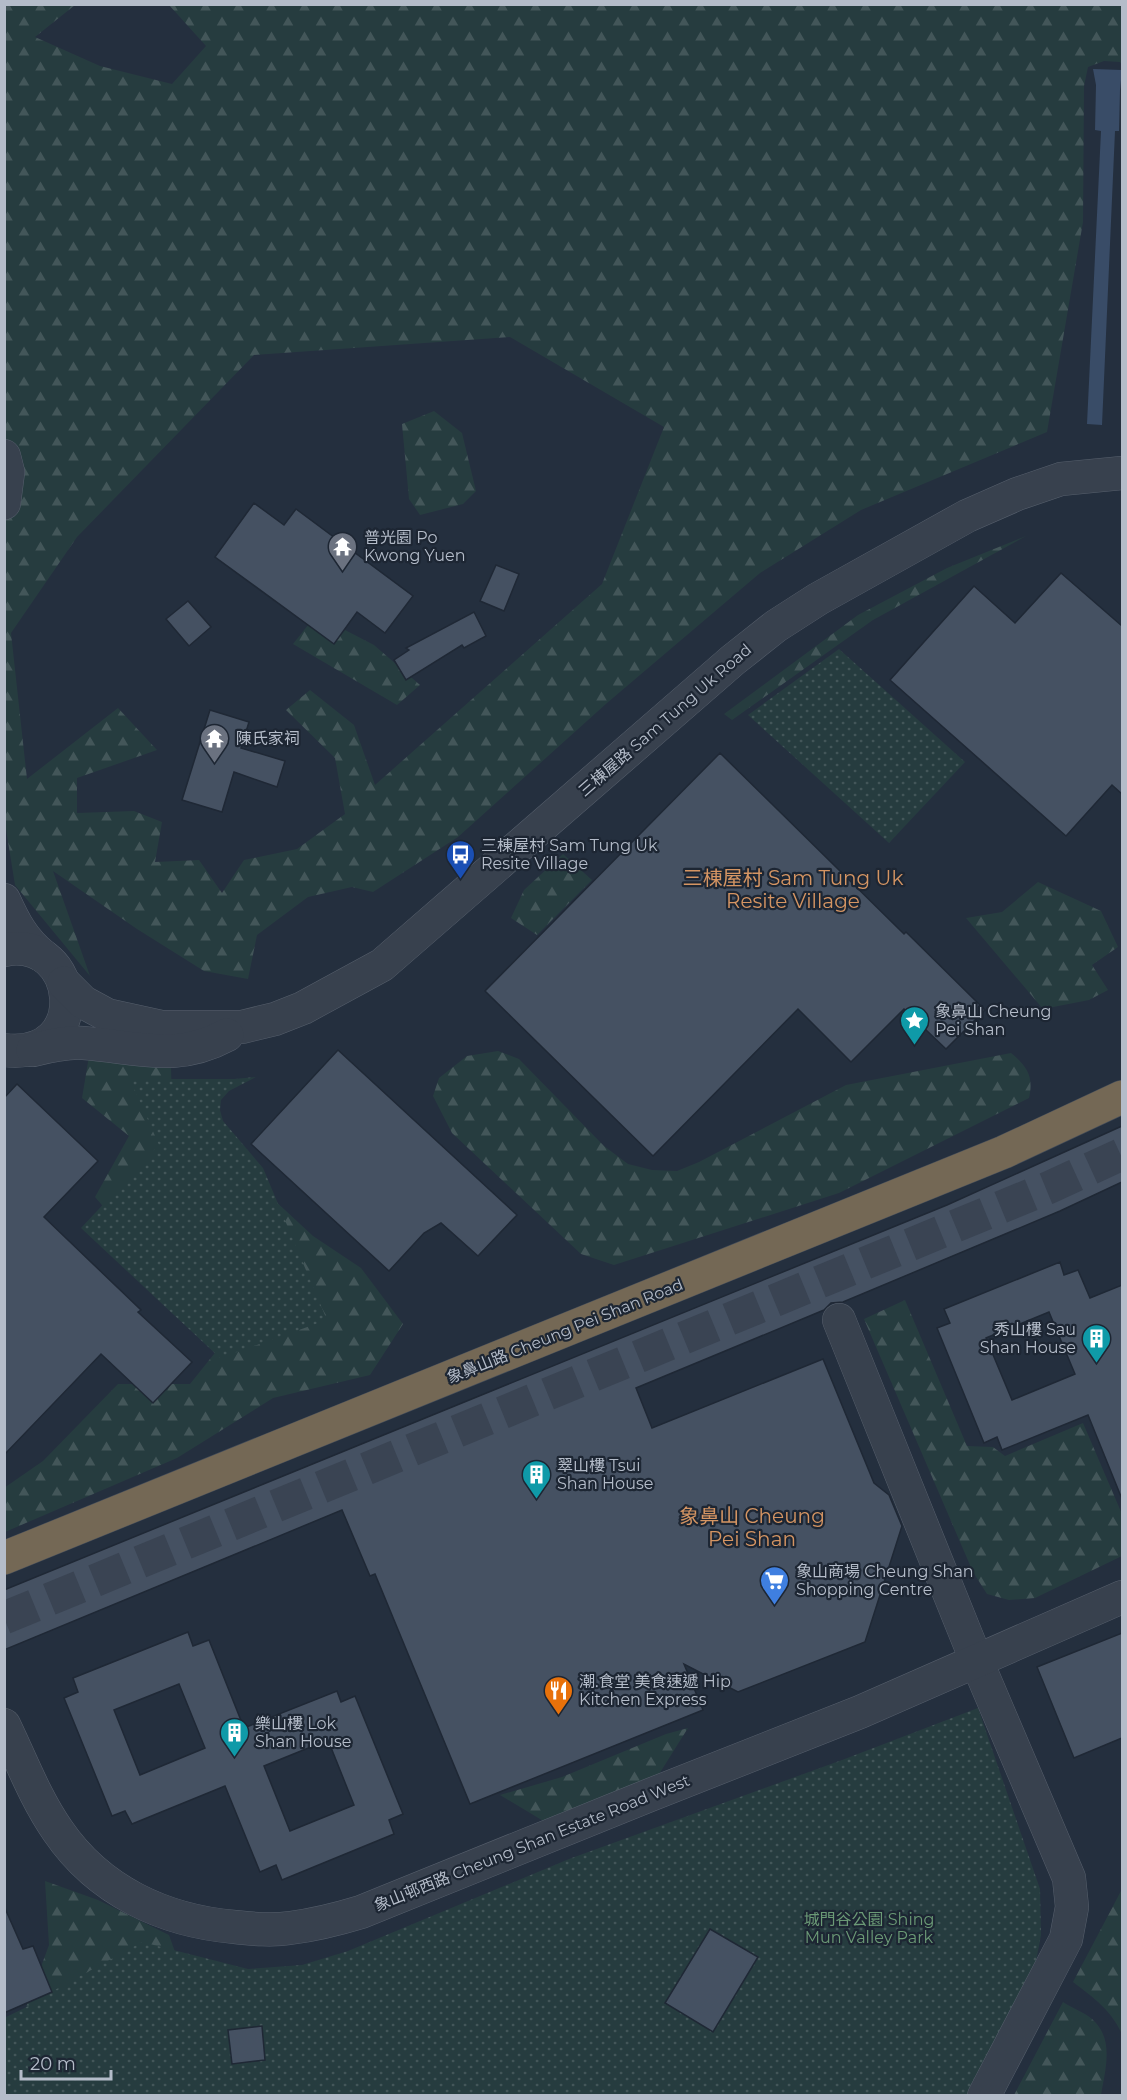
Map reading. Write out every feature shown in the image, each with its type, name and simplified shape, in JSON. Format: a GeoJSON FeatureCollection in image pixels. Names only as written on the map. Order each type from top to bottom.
{"type":"FeatureCollection","features":[{"type":"Feature","properties":{"kind":"highway","name":"象鼻山路 Cheung Pei Shan Road"},"geometry":{"type":"LineString","coordinates":[[4,1558],[1005,1152],[1122,1097]]}},
{"type":"Feature","properties":{"kind":"street"},"geometry":{"type":"LineString","coordinates":[[4,456],[8,472],[4,503]]}},
{"type":"Feature","properties":{"kind":"street","name":"三棟屋路 Sam Tung Uk Road"},"geometry":{"type":"LineString","coordinates":[[19,1050],[81,1043],[159,1052],[184,1051],[210,1044],[242,1027],[303,1008],[382,965],[733,660],[776,626],[818,599],[967,516],[1017,494],[1061,479],[1122,473]]}},
{"type":"Feature","properties":{"kind":"street","name":"三棟屋路 Sam Tung Uk Road"},"geometry":{"type":"LineString","coordinates":[[4,900],[20,933],[29,945],[52,963],[64,982],[83,1002],[107,1015],[162,1028],[242,1027]]}},
{"type":"Feature","properties":{"kind":"street"},"geometry":{"type":"LineString","coordinates":[[4,950],[22,949],[42,956]]}},
{"type":"Feature","properties":{"kind":"street"},"geometry":{"type":"LineString","coordinates":[[19,1050],[53,1037],[65,1017],[67,994],[64,982]]}},
{"type":"Feature","properties":{"kind":"street"},"geometry":{"type":"LineString","coordinates":[[839,1320],[977,1662],[1069,1878],[1072,1907],[1066,1939],[984,2096]]}},
{"type":"Feature","properties":{"kind":"street","name":"象山邨西路 Cheung Shan Estate Road West"},"geometry":{"type":"LineString","coordinates":[[4,1725],[40,1801],[58,1831],[81,1859],[110,1885],[140,1903],[178,1918],[217,1926],[280,1929],[328,1922],[361,1912],[870,1708],[1122,1597]]}},
{"type":"Feature","properties":{"kind":"green space"},"geometry":{"type":"Polygon","coordinates":[[[4,5],[75,5],[35,37],[100,66],[172,84],[206,46],[169,5],[1122,5],[1122,65],[1120,62],[1104,61],[1088,67],[1084,86],[1083,222],[1047,432],[861,510],[760,573],[607,703],[458,837],[373,892],[352,887],[308,897],[257,935],[248,979],[204,971],[137,929],[53,871],[90,976],[15,885],[5,823],[4,5]],[[510,337],[254,355],[77,537],[11,633],[27,779],[118,708],[157,750],[77,778],[77,813],[134,811],[162,822],[155,862],[199,860],[222,893],[244,860],[297,849],[345,814],[335,758],[286,710],[310,690],[354,725],[375,785],[602,584],[664,427],[510,337]]]}},
{"type":"Feature","properties":{"kind":"green space"},"geometry":{"type":"Polygon","coordinates":[[[434,411],[462,433],[476,491],[463,504],[420,515],[409,499],[402,424],[434,411]]]}},
{"type":"Feature","properties":{"kind":"green space"},"geometry":{"type":"Polygon","coordinates":[[[1026,536],[873,620],[732,720],[724,714],[858,615],[947,568],[1026,536]]]}},
{"type":"Feature","properties":{"kind":"green space"},"geometry":{"type":"Polygon","coordinates":[[[316,615],[374,645],[420,685],[397,705],[293,644],[316,615]]]}},
{"type":"Feature","properties":{"kind":"green space"},"geometry":{"type":"Polygon","coordinates":[[[839,649],[965,762],[889,843],[748,715],[839,649]]]}},
{"type":"Feature","properties":{"kind":"green space"},"geometry":{"type":"Polygon","coordinates":[[[563,854],[592,880],[537,935],[511,918],[524,890],[563,854]]]}},
{"type":"Feature","properties":{"kind":"green space"},"geometry":{"type":"Polygon","coordinates":[[[1038,882],[1101,911],[1118,947],[1092,965],[1108,990],[1089,1000],[1043,1009],[966,918],[1002,912],[1038,882]]]}},
{"type":"Feature","properties":{"kind":"green space"},"geometry":{"type":"Polygon","coordinates":[[[498,1051],[519,1059],[604,1146],[628,1164],[652,1170],[677,1171],[699,1162],[846,1085],[1011,1053],[1025,1067],[1031,1084],[1029,1098],[839,1193],[614,1265],[581,1254],[452,1133],[433,1096],[439,1078],[467,1056],[498,1051]]]}},
{"type":"Feature","properties":{"kind":"green space"},"geometry":{"type":"Polygon","coordinates":[[[89,1056],[144,1060],[171,1068],[172,1105],[313,1236],[361,1268],[403,1324],[370,1375],[273,1398],[177,1458],[5,1532],[4,1488],[43,1461],[118,1384],[190,1384],[230,1334],[146,1256],[95,1197],[129,1136],[82,1098],[89,1056]]]}},
{"type":"Feature","properties":{"kind":"green space"},"geometry":{"type":"Polygon","coordinates":[[[256,1077],[229,1091],[221,1100],[220,1110],[223,1121],[263,1168],[327,1320],[220,1358],[81,1228],[159,1145],[130,1079],[256,1077]]]}},
{"type":"Feature","properties":{"kind":"green space"},"geometry":{"type":"Polygon","coordinates":[[[905,1300],[967,1446],[993,1447],[1005,1456],[1083,1423],[1122,1514],[1122,1556],[1035,1598],[1009,1600],[987,1594],[973,1572],[864,1319],[905,1300]]]}},
{"type":"Feature","properties":{"kind":"green space","name":"城門谷公園 Shing Mun Valley Park"},"geometry":{"type":"Polygon","coordinates":[[[978,1708],[1040,1889],[1041,1935],[1034,1972],[973,2095],[5,2095],[4,2018],[41,2000],[53,1991],[142,1942],[248,1969],[302,1965],[348,1951],[569,1859],[978,1708]]]}},
{"type":"Feature","properties":{"kind":"green space"},"geometry":{"type":"Polygon","coordinates":[[[688,1728],[656,1779],[545,1822],[500,1795],[562,1777],[666,1734],[688,1728]]]}},
{"type":"Feature","properties":{"kind":"green space"},"geometry":{"type":"Polygon","coordinates":[[[45,1881],[98,1900],[169,1935],[180,1966],[17,2032],[49,1945],[45,1881]]]}},
{"type":"Feature","properties":{"kind":"green space"},"geometry":{"type":"Polygon","coordinates":[[[1122,1889],[1122,2034],[1107,2011],[1073,1982],[1122,1889]]]}},
{"type":"Feature","properties":{"kind":"green space"},"geometry":{"type":"Polygon","coordinates":[[[1063,2002],[1092,2019],[1104,2036],[1107,2055],[1101,2095],[1014,2095],[1063,2002]]]}},
{"type":"Feature","properties":{"kind":"water"},"geometry":{"type":"Polygon","coordinates":[[[1093,69],[1122,70],[1119,131],[1115,131],[1102,425],[1087,424],[1101,131],[1095,130],[1096,85],[1093,69]]]}},
{"type":"Feature","properties":{"kind":"building"},"geometry":{"type":"Polygon","coordinates":[[[254,503],[284,525],[296,509],[413,596],[385,633],[357,612],[334,644],[215,557],[254,503]]]}},
{"type":"Feature","properties":{"kind":"building"},"geometry":{"type":"Polygon","coordinates":[[[496,565],[519,574],[504,611],[480,601],[496,565]]]}},
{"type":"Feature","properties":{"kind":"building"},"geometry":{"type":"Polygon","coordinates":[[[1061,573],[1122,626],[1122,794],[1112,785],[1066,836],[890,680],[974,586],[1015,623],[1061,573]]]}},
{"type":"Feature","properties":{"kind":"building"},"geometry":{"type":"Polygon","coordinates":[[[188,601],[211,627],[189,646],[166,619],[188,601]]]}},
{"type":"Feature","properties":{"kind":"building"},"geometry":{"type":"Polygon","coordinates":[[[474,612],[486,636],[464,648],[462,645],[406,680],[394,660],[409,650],[406,648],[474,612]]]}},
{"type":"Feature","properties":{"kind":"building"},"geometry":{"type":"Polygon","coordinates":[[[210,710],[249,722],[241,748],[285,761],[277,787],[234,772],[222,812],[182,800],[210,710]]]}},
{"type":"Feature","properties":{"kind":"building"},"geometry":{"type":"Polygon","coordinates":[[[720,753],[904,934],[906,932],[985,1010],[946,1049],[904,1009],[851,1062],[798,1009],[653,1156],[485,991],[720,753]]]}},
{"type":"Feature","properties":{"kind":"building"},"geometry":{"type":"Polygon","coordinates":[[[338,1050],[517,1215],[478,1256],[441,1223],[424,1233],[389,1271],[251,1144],[338,1050]]]}},
{"type":"Feature","properties":{"kind":"building"},"geometry":{"type":"Polygon","coordinates":[[[17,1084],[98,1161],[44,1217],[141,1310],[138,1312],[192,1362],[153,1403],[101,1354],[4,1455],[4,1098],[17,1084]]]}},
{"type":"Feature","properties":{"kind":"building"},"geometry":{"type":"Polygon","coordinates":[[[1122,1126],[1122,1182],[1060,1211],[843,1302],[831,1303],[824,1310],[636,1388],[652,1428],[823,1359],[874,1483],[889,1495],[902,1526],[865,1642],[738,1692],[684,1664],[703,1710],[470,1804],[375,1574],[370,1576],[342,1510],[4,1650],[4,1590],[947,1205],[1122,1126]]]}},
{"type":"Feature","properties":{"kind":"building","name":"秀山樓 Sau Shan House"},"geometry":{"type":"Polygon","coordinates":[[[1060,1262],[1064,1275],[1078,1270],[1090,1298],[1122,1285],[1122,1499],[1088,1415],[1002,1450],[997,1437],[984,1443],[937,1328],[950,1323],[944,1309],[1060,1262]],[[1049,1312],[986,1338],[1012,1400],[1075,1374],[1049,1312]]]}},
{"type":"Feature","properties":{"kind":"building","name":"樂山樓 Lok Shan House"},"geometry":{"type":"Polygon","coordinates":[[[188,1632],[193,1646],[209,1640],[244,1728],[337,1691],[341,1702],[355,1696],[403,1814],[389,1820],[394,1834],[282,1880],[276,1865],[260,1872],[225,1786],[132,1824],[125,1811],[112,1816],[64,1698],[78,1692],[73,1678],[188,1632]],[[179,1684],[114,1710],[140,1775],[205,1748],[179,1684]],[[328,1740],[264,1766],[290,1831],[354,1805],[328,1740]]]}},
{"type":"Feature","properties":{"kind":"building"},"geometry":{"type":"Polygon","coordinates":[[[1122,1633],[1122,1738],[1074,1758],[1037,1667],[1122,1633]]]}},
{"type":"Feature","properties":{"kind":"building"},"geometry":{"type":"Polygon","coordinates":[[[4,1906],[23,1949],[33,1946],[52,1992],[4,2013],[4,1906]]]}},
{"type":"Feature","properties":{"kind":"building"},"geometry":{"type":"Polygon","coordinates":[[[710,1929],[758,1957],[713,2032],[665,2003],[710,1929]]]}},
{"type":"Feature","properties":{"kind":"building"},"geometry":{"type":"Polygon","coordinates":[[[262,2026],[265,2060],[232,2064],[228,2030],[262,2026]]]}},
{"type":"Feature","properties":{"kind":"tunnel"},"geometry":{"type":"LineString","coordinates":[[4,1618],[1050,1187],[1122,1154]]}},
{"type":"Feature","properties":{"kind":"place","name":"普光園 Po Kwong Yuen"},"geometry":{"type":"Point","coordinates":[343,572]}},
{"type":"Feature","properties":{"kind":"place","name":"陳氏家祠"},"geometry":{"type":"Point","coordinates":[215,764]}},
{"type":"Feature","properties":{"kind":"place","name":"三棟屋村 Sam Tung Uk Resite Village"},"geometry":{"type":"Point","coordinates":[460,880]}},
{"type":"Feature","properties":{"kind":"place","name":"象鼻山 Cheung Pei Shan"},"geometry":{"type":"Point","coordinates":[914,1046]}},
{"type":"Feature","properties":{"kind":"place","name":"秀山樓 Sau Shan House"},"geometry":{"type":"Point","coordinates":[1097,1364]}},
{"type":"Feature","properties":{"kind":"place","name":"翠山樓 Tsui Shan House"},"geometry":{"type":"Point","coordinates":[536,1500]}},
{"type":"Feature","properties":{"kind":"place","name":"象山商場 Cheung Shan Shopping Centre"},"geometry":{"type":"Point","coordinates":[775,1606]}},
{"type":"Feature","properties":{"kind":"place","name":"潮.食堂 美食速遞 Hip Kitchen Express"},"geometry":{"type":"Point","coordinates":[558,1716]}},
{"type":"Feature","properties":{"kind":"place","name":"樂山樓 Lok Shan House"},"geometry":{"type":"Point","coordinates":[234,1758]}},
{"type":"Feature","properties":{"kind":"district","name":"三棟屋村 Sam Tung Uk Resite Village"},"geometry":{"type":"Point","coordinates":[793,890]}},
{"type":"Feature","properties":{"kind":"district","name":"象鼻山 Cheung Pei Shan"},"geometry":{"type":"Point","coordinates":[752,1528]}}]}
